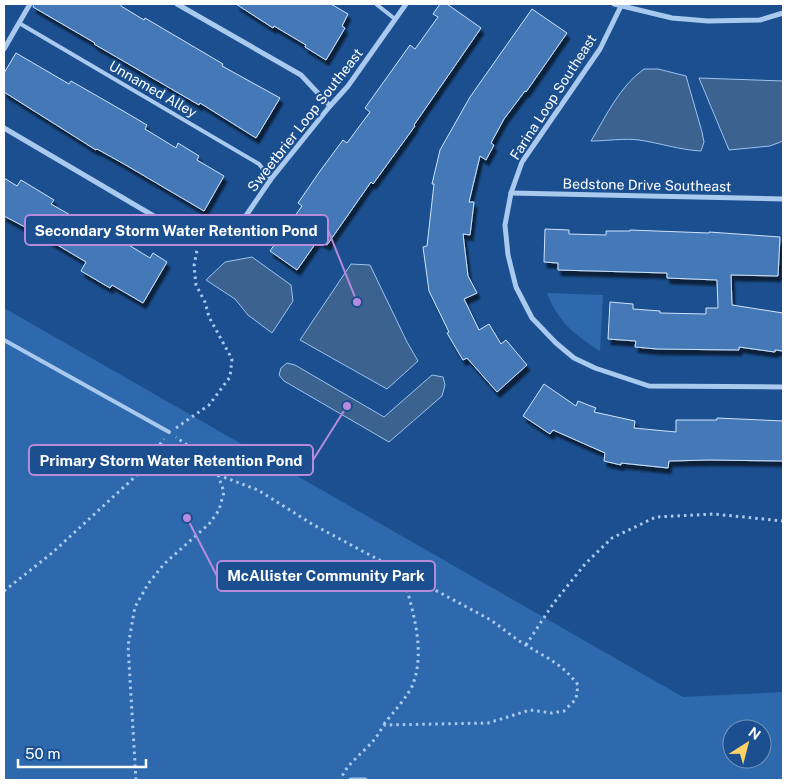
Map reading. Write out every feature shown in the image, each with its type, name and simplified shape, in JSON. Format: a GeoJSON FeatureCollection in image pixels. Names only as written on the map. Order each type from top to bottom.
{"type":"FeatureCollection","features":[{"type":"Feature","properties":{"kind":"street"},"geometry":{"type":"LineString","coordinates":[[4,49],[30,4]]}},
{"type":"Feature","properties":{"kind":"street"},"geometry":{"type":"LineString","coordinates":[[177,4],[301,75],[330,106]]}},
{"type":"Feature","properties":{"kind":"street","name":"Sweetbrier Loop Southeast"},"geometry":{"type":"LineString","coordinates":[[198,242],[219,239],[231,232],[243,220],[271,178],[348,86],[406,4]]}},
{"type":"Feature","properties":{"kind":"street"},"geometry":{"type":"LineString","coordinates":[[614,4],[672,18],[708,21],[760,20],[783,13]]}},
{"type":"Feature","properties":{"kind":"street","name":"Farina Loop Southeast"},"geometry":{"type":"LineString","coordinates":[[622,5],[600,49],[522,162],[510,193],[505,225],[508,255],[516,287],[532,318],[556,343],[574,358],[595,368],[649,386],[783,387]]}},
{"type":"Feature","properties":{"kind":"street"},"geometry":{"type":"LineString","coordinates":[[4,128],[198,242]]}},
{"type":"Feature","properties":{"kind":"street","name":"Bedstone Drive Southeast"},"geometry":{"type":"LineString","coordinates":[[510,193],[783,199]]}},
{"type":"Feature","properties":{"kind":"lane"},"geometry":{"type":"LineString","coordinates":[[376,4],[395,19]]}},
{"type":"Feature","properties":{"kind":"lane","name":"Unnamed Alley"},"geometry":{"type":"LineString","coordinates":[[19,23],[259,164],[271,178]]}},
{"type":"Feature","properties":{"kind":"lane"},"geometry":{"type":"LineString","coordinates":[[4,340],[169,432]]}},
{"type":"Feature","properties":{"kind":"path"},"geometry":{"type":"LineString","coordinates":[[4,591],[52,553],[137,475],[169,432],[209,405],[230,377],[232,359],[209,317],[205,302],[196,285],[194,266],[198,242]]}},
{"type":"Feature","properties":{"kind":"path"},"geometry":{"type":"LineString","coordinates":[[136,780],[128,646],[135,607],[148,584],[164,564],[209,524],[219,510],[224,492],[218,475],[202,456],[169,432]]}},
{"type":"Feature","properties":{"kind":"path"},"geometry":{"type":"LineString","coordinates":[[218,475],[258,490],[312,524],[489,619],[526,645],[550,658],[569,673],[578,685],[576,699],[564,711],[552,713],[530,710],[488,722],[384,725]]}},
{"type":"Feature","properties":{"kind":"path"},"geometry":{"type":"LineString","coordinates":[[526,645],[553,604],[585,564],[612,538],[656,517],[714,514],[783,521]]}},
{"type":"Feature","properties":{"kind":"path"},"geometry":{"type":"LineString","coordinates":[[341,780],[347,768],[372,742],[413,685],[417,666],[418,644],[415,620],[403,574]]}},
{"type":"Feature","properties":{"kind":"shaded area"},"geometry":{"type":"Polygon","coordinates":[[[644,69],[658,69],[686,76],[704,142],[701,151],[633,139],[591,141],[621,93],[635,76],[644,69]]]}},
{"type":"Feature","properties":{"kind":"shaded area"},"geometry":{"type":"Polygon","coordinates":[[[699,78],[783,81],[783,141],[770,146],[729,150],[699,78]]]}},
{"type":"Feature","properties":{"kind":"shaded area"},"geometry":{"type":"Polygon","coordinates":[[[252,257],[291,285],[293,301],[272,333],[248,315],[235,299],[206,280],[225,262],[252,257]]]}},
{"type":"Feature","properties":{"kind":"shaded area"},"geometry":{"type":"Polygon","coordinates":[[[351,264],[370,265],[418,361],[387,389],[300,340],[351,264]]]}},
{"type":"Feature","properties":{"kind":"shaded area"},"geometry":{"type":"Polygon","coordinates":[[[547,293],[603,295],[600,351],[568,327],[556,312],[547,293]]]}},
{"type":"Feature","properties":{"kind":"shaded area"},"geometry":{"type":"Polygon","coordinates":[[[4,308],[683,697],[783,692],[783,780],[4,780],[4,308]]]}},
{"type":"Feature","properties":{"kind":"shaded area"},"geometry":{"type":"Polygon","coordinates":[[[287,363],[295,365],[384,417],[432,375],[443,377],[445,385],[442,396],[389,442],[284,381],[279,375],[281,368],[287,363]]]}},
{"type":"Feature","properties":{"kind":"building"},"geometry":{"type":"Polygon","coordinates":[[[34,4],[121,4],[121,6],[144,20],[145,18],[223,64],[222,66],[280,98],[256,138],[200,103],[199,105],[94,44],[33,7],[34,4]]]}},
{"type":"Feature","properties":{"kind":"building"},"geometry":{"type":"Polygon","coordinates":[[[236,4],[331,4],[348,14],[342,26],[345,28],[326,60],[305,47],[306,45],[274,26],[273,28],[236,4]]]}},
{"type":"Feature","properties":{"kind":"building"},"geometry":{"type":"Polygon","coordinates":[[[440,4],[447,4],[481,28],[415,126],[373,184],[371,182],[327,245],[318,240],[297,270],[270,251],[302,206],[298,203],[320,171],[343,140],[347,143],[370,112],[365,108],[410,45],[415,49],[438,17],[433,14],[440,4]]]}},
{"type":"Feature","properties":{"kind":"building"},"geometry":{"type":"Polygon","coordinates":[[[532,9],[567,33],[526,92],[504,119],[491,143],[494,145],[486,160],[480,156],[469,202],[474,202],[470,235],[463,234],[468,276],[477,293],[464,299],[479,330],[489,324],[501,344],[506,340],[527,365],[497,392],[467,358],[463,360],[447,333],[449,332],[429,291],[423,247],[427,246],[434,184],[432,184],[440,150],[470,97],[532,9]]]}},
{"type":"Feature","properties":{"kind":"building"},"geometry":{"type":"Polygon","coordinates":[[[16,53],[69,84],[71,81],[147,125],[145,129],[176,148],[178,143],[199,156],[197,160],[224,176],[204,211],[124,164],[96,150],[4,92],[4,73],[16,53]]]}},
{"type":"Feature","properties":{"kind":"building"},"geometry":{"type":"Polygon","coordinates":[[[4,178],[17,186],[21,180],[54,200],[51,204],[86,224],[89,218],[150,258],[153,253],[167,262],[143,303],[112,285],[110,288],[81,271],[86,262],[4,216],[4,178]]]}},
{"type":"Feature","properties":{"kind":"building"},"geometry":{"type":"Polygon","coordinates":[[[545,229],[569,230],[569,234],[606,235],[606,231],[630,230],[709,232],[780,237],[778,276],[731,275],[732,305],[783,313],[783,351],[775,350],[775,352],[739,347],[739,350],[657,349],[635,347],[636,341],[608,339],[610,302],[633,304],[633,309],[660,311],[660,313],[706,314],[706,308],[718,308],[717,280],[667,278],[667,273],[558,270],[558,263],[544,262],[545,229]]]}},
{"type":"Feature","properties":{"kind":"building"},"geometry":{"type":"Polygon","coordinates":[[[544,384],[576,406],[578,401],[596,408],[594,412],[635,421],[634,428],[676,432],[676,420],[717,420],[717,418],[783,421],[783,461],[669,461],[668,468],[621,463],[621,465],[604,461],[605,453],[553,430],[550,434],[523,416],[544,384]]]}},
{"type":"Feature","properties":{"kind":"waterway"},"geometry":{"type":"LineString","coordinates":[[351,780],[365,780]]}},
{"type":"Feature","properties":{"kind":"place","name":"Secondary Storm Water Retention Pond"},"geometry":{"type":"Point","coordinates":[357,302]}},
{"type":"Feature","properties":{"kind":"place","name":"Primary Storm Water Retention Pond"},"geometry":{"type":"Point","coordinates":[347,406]}},
{"type":"Feature","properties":{"kind":"place","name":"McAllister Community Park"},"geometry":{"type":"Point","coordinates":[187,518]}}]}
